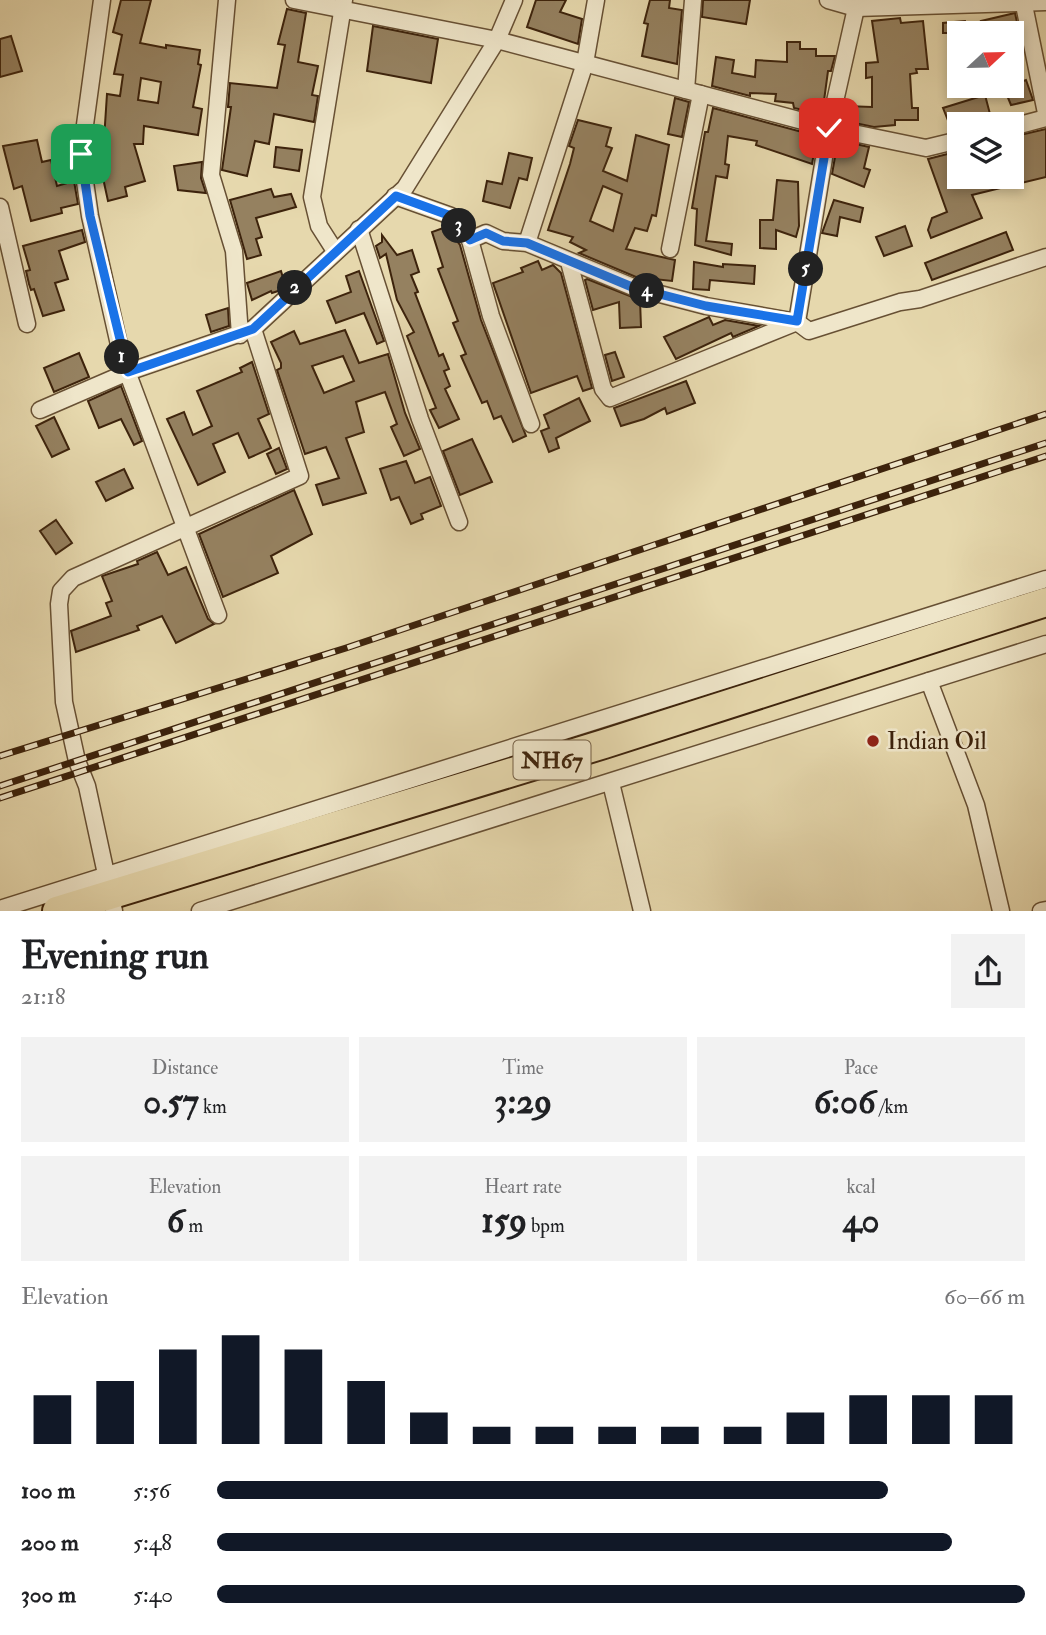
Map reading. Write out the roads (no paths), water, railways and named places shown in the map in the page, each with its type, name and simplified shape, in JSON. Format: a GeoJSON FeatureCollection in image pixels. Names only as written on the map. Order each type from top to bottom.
{"type":"FeatureCollection","features":[{"type":"Feature","properties":{"kind":"highway","name":"NH67"},"geometry":{"type":"LineString","coordinates":[[111,900],[1046,602]]}},
{"type":"Feature","properties":{"kind":"highway","name":"NH67"},"geometry":{"type":"LineString","coordinates":[[57,911],[111,900],[622,756],[1046,620]]}},
{"type":"Feature","properties":{"kind":"street"},"geometry":{"type":"LineString","coordinates":[[102,0],[81,154],[90,216],[128,372],[218,615]]}},
{"type":"Feature","properties":{"kind":"street"},"geometry":{"type":"LineString","coordinates":[[111,900],[87,786],[77,761],[64,702],[59,604],[61,592],[73,578],[185,530],[300,476],[247,332],[234,251],[211,175],[227,0]]}},
{"type":"Feature","properties":{"kind":"street"},"geometry":{"type":"LineString","coordinates":[[294,0],[344,4],[497,40],[829,128],[926,148],[947,143]]}},
{"type":"Feature","properties":{"kind":"street"},"geometry":{"type":"LineString","coordinates":[[40,410],[128,372],[247,332],[405,188],[497,40],[514,0]]}},
{"type":"Feature","properties":{"kind":"street"},"geometry":{"type":"LineString","coordinates":[[527,243],[585,63],[596,0]]}},
{"type":"Feature","properties":{"kind":"street"},"geometry":{"type":"LineString","coordinates":[[670,249],[693,92],[693,0]]}},
{"type":"Feature","properties":{"kind":"street"},"geometry":{"type":"LineString","coordinates":[[828,0],[856,8],[1046,2]]}},
{"type":"Feature","properties":{"kind":"street"},"geometry":{"type":"LineString","coordinates":[[1023,1],[1046,115],[1024,123]]}},
{"type":"Feature","properties":{"kind":"street"},"geometry":{"type":"LineString","coordinates":[[335,251],[319,226],[312,197],[344,4]]}},
{"type":"Feature","properties":{"kind":"street"},"geometry":{"type":"LineString","coordinates":[[797,321],[829,128],[856,8]]}},
{"type":"Feature","properties":{"kind":"street"},"geometry":{"type":"LineString","coordinates":[[396,196],[451,216],[470,240],[491,316],[531,424]]}},
{"type":"Feature","properties":{"kind":"street"},"geometry":{"type":"LineString","coordinates":[[0,206],[26,324]]}},
{"type":"Feature","properties":{"kind":"street"},"geometry":{"type":"LineString","coordinates":[[359,229],[420,419],[459,522]]}},
{"type":"Feature","properties":{"kind":"street"},"geometry":{"type":"LineString","coordinates":[[470,240],[486,233],[503,241],[527,243],[632,287],[694,303],[797,321],[810,331],[1046,257]]}},
{"type":"Feature","properties":{"kind":"street"},"geometry":{"type":"LineString","coordinates":[[569,262],[603,389],[610,398],[797,321]]}},
{"type":"Feature","properties":{"kind":"street"},"geometry":{"type":"LineString","coordinates":[[0,909],[111,900],[1046,579]]}},
{"type":"Feature","properties":{"kind":"street"},"geometry":{"type":"LineString","coordinates":[[200,911],[226,907],[1046,644]]}},
{"type":"Feature","properties":{"kind":"street"},"geometry":{"type":"LineString","coordinates":[[929,681],[976,805],[1001,911]]}},
{"type":"Feature","properties":{"kind":"street"},"geometry":{"type":"LineString","coordinates":[[611,783],[642,911]]}},
{"type":"Feature","properties":{"kind":"railway"},"geometry":{"type":"LineString","coordinates":[[0,756],[346,648],[1046,414]]}},
{"type":"Feature","properties":{"kind":"railway"},"geometry":{"type":"LineString","coordinates":[[0,786],[1046,443]]}},
{"type":"Feature","properties":{"kind":"railway"},"geometry":{"type":"LineString","coordinates":[[0,798],[1046,456]]}},
{"type":"Feature","properties":{"kind":"place","name":"Indian Oil"},"geometry":{"type":"Point","coordinates":[873,741]}}]}
